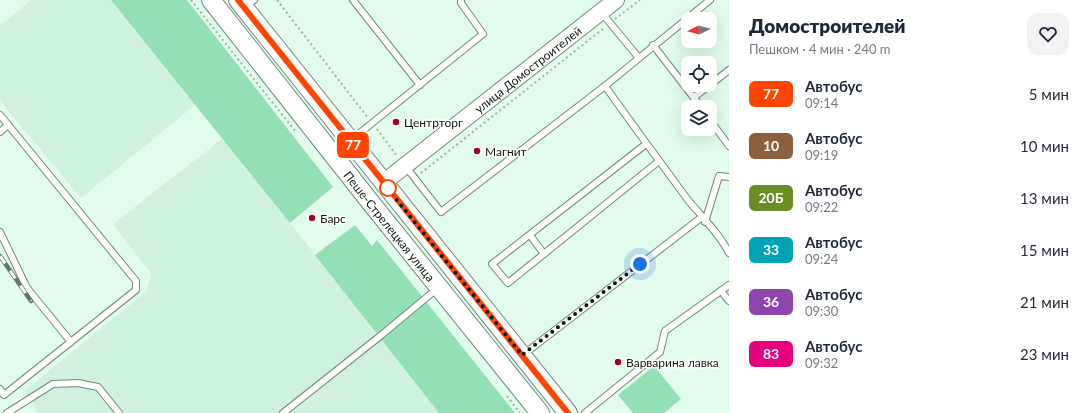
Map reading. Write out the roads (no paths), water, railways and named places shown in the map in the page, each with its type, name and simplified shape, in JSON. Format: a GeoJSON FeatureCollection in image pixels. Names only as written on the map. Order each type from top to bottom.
{"type":"FeatureCollection","features":[{"type":"Feature","properties":{"kind":"main road","name":"Пеше-Стрелецкая улица"},"geometry":{"type":"LineString","coordinates":[[211,0],[371,203],[540,413]]}},
{"type":"Feature","properties":{"kind":"main road","name":"Пеше-Стрелецкая улица"},"geometry":{"type":"LineString","coordinates":[[245,2],[383,183],[568,413]]}},
{"type":"Feature","properties":{"kind":"street","name":"улица Домостроителей"},"geometry":{"type":"LineString","coordinates":[[383,183],[410,172],[606,17],[616,0]]}},
{"type":"Feature","properties":{"kind":"lane"},"geometry":{"type":"LineString","coordinates":[[353,0],[420,85]]}},
{"type":"Feature","properties":{"kind":"lane"},"geometry":{"type":"LineString","coordinates":[[350,141],[483,34],[461,3],[461,0]]}},
{"type":"Feature","properties":{"kind":"lane"},"geometry":{"type":"LineString","coordinates":[[410,172],[441,212],[605,86],[653,45],[710,0]]}},
{"type":"Feature","properties":{"kind":"lane"},"geometry":{"type":"LineString","coordinates":[[606,17],[639,58]]}},
{"type":"Feature","properties":{"kind":"lane"},"geometry":{"type":"LineString","coordinates":[[653,45],[694,98],[701,92]]}},
{"type":"Feature","properties":{"kind":"lane"},"geometry":{"type":"LineString","coordinates":[[717,79],[729,70]]}},
{"type":"Feature","properties":{"kind":"lane"},"geometry":{"type":"LineString","coordinates":[[605,86],[646,144],[703,219],[726,243],[729,253]]}},
{"type":"Feature","properties":{"kind":"lane"},"geometry":{"type":"LineString","coordinates":[[0,115],[136,281],[136,290],[4,395],[0,390]]}},
{"type":"Feature","properties":{"kind":"lane"},"geometry":{"type":"LineString","coordinates":[[0,132],[8,125]]}},
{"type":"Feature","properties":{"kind":"lane"},"geometry":{"type":"LineString","coordinates":[[717,130],[729,146]]}},
{"type":"Feature","properties":{"kind":"lane"},"geometry":{"type":"LineString","coordinates":[[646,144],[492,264],[508,284],[659,161]]}},
{"type":"Feature","properties":{"kind":"lane"},"geometry":{"type":"LineString","coordinates":[[522,355],[703,219],[719,176],[729,177]]}},
{"type":"Feature","properties":{"kind":"lane"},"geometry":{"type":"LineString","coordinates":[[0,232],[27,288],[71,342]]}},
{"type":"Feature","properties":{"kind":"lane"},"geometry":{"type":"LineString","coordinates":[[530,235],[544,254]]}},
{"type":"Feature","properties":{"kind":"lane"},"geometry":{"type":"LineString","coordinates":[[585,413],[660,352],[665,331],[729,285]]}},
{"type":"Feature","properties":{"kind":"lane"},"geometry":{"type":"LineString","coordinates":[[283,413],[440,287]]}},
{"type":"Feature","properties":{"kind":"lane"},"geometry":{"type":"LineString","coordinates":[[721,291],[729,301]]}},
{"type":"Feature","properties":{"kind":"lane"},"geometry":{"type":"LineString","coordinates":[[7,413],[53,384],[78,383],[98,387],[119,413]]}},
{"type":"Feature","properties":{"kind":"railway"},"geometry":{"type":"LineString","coordinates":[[0,256],[31,301]]}},
{"type":"Feature","properties":{"kind":"place","name":"Центрторг"},"geometry":{"type":"Point","coordinates":[396,122]}},
{"type":"Feature","properties":{"kind":"place","name":"Магнит"},"geometry":{"type":"Point","coordinates":[477,151]}},
{"type":"Feature","properties":{"kind":"place","name":"Барс"},"geometry":{"type":"Point","coordinates":[312,218]}},
{"type":"Feature","properties":{"kind":"place","name":"Варварина лавка"},"geometry":{"type":"Point","coordinates":[618,362]}}]}
